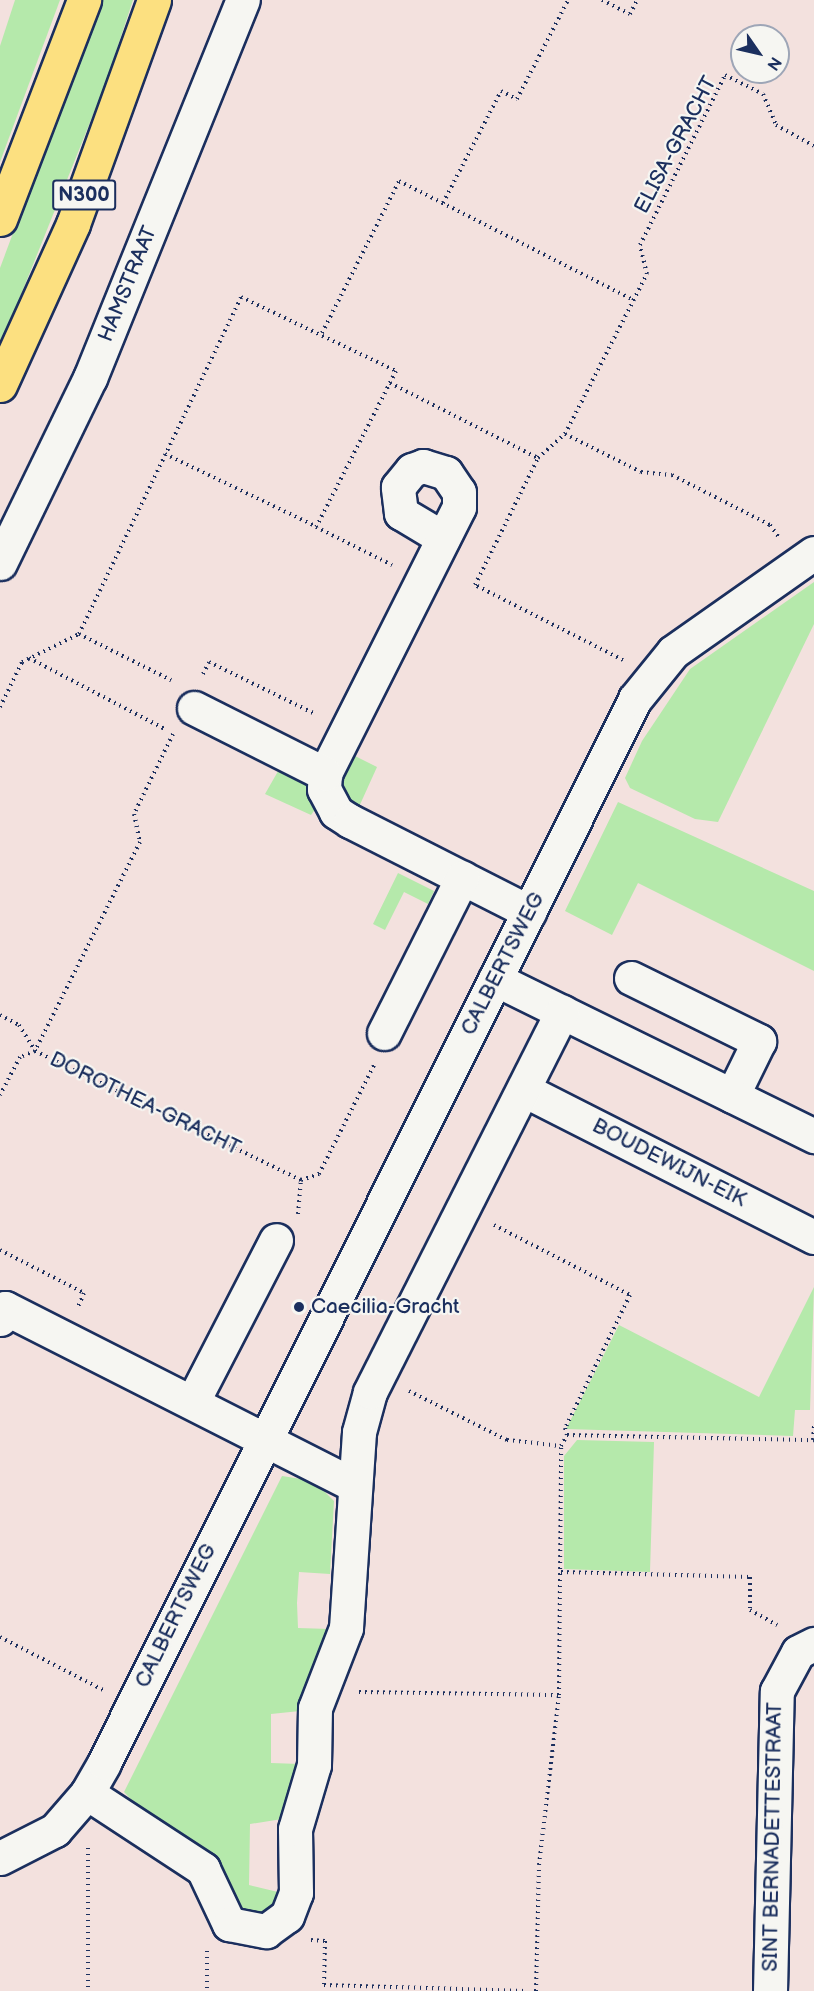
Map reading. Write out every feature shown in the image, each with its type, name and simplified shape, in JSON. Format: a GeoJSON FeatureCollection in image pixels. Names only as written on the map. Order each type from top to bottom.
{"type":"FeatureCollection","features":[{"type":"Feature","properties":{"kind":"highway","name":"N300"},"geometry":{"type":"LineString","coordinates":[[0,219],[84,0]]}},
{"type":"Feature","properties":{"kind":"highway","name":"N300"},"geometry":{"type":"LineString","coordinates":[[0,386],[73,224],[154,0]]}},
{"type":"Feature","properties":{"kind":"street","name":"HAMSTRAAT"},"geometry":{"type":"LineString","coordinates":[[0,563],[90,378],[243,0]]}},
{"type":"Feature","properties":{"kind":"street"},"geometry":{"type":"LineString","coordinates":[[443,538],[325,774],[324,789],[336,812],[529,912]]}},
{"type":"Feature","properties":{"kind":"street","name":"CALBERTSWEG"},"geometry":{"type":"LineString","coordinates":[[0,1858],[38,1843],[87,1793],[495,979],[652,675],[717,616],[805,559]]}},
{"type":"Feature","properties":{"kind":"street"},"geometry":{"type":"LineString","coordinates":[[189,700],[325,774]]}},
{"type":"Feature","properties":{"kind":"street"},"geometry":{"type":"LineString","coordinates":[[384,1033],[462,878]]}},
{"type":"Feature","properties":{"kind":"street"},"geometry":{"type":"LineString","coordinates":[[631,978],[759,1041],[732,1096]]}},
{"type":"Feature","properties":{"kind":"street"},"geometry":{"type":"LineString","coordinates":[[495,979],[814,1136]]}},
{"type":"Feature","properties":{"kind":"street"},"geometry":{"type":"LineString","coordinates":[[87,1793],[203,1869],[229,1924],[266,1931],[293,1905],[295,1829],[314,1765],[315,1708],[346,1628],[359,1432],[379,1376],[562,1011]]}},
{"type":"Feature","properties":{"kind":"street","name":"BOUDEWIJN-EIK"},"geometry":{"type":"LineString","coordinates":[[524,1090],[814,1237]]}},
{"type":"Feature","properties":{"kind":"street"},"geometry":{"type":"LineString","coordinates":[[193,1401],[276,1240]]}},
{"type":"Feature","properties":{"kind":"street"},"geometry":{"type":"LineString","coordinates":[[2,1311],[63,1337],[193,1401],[354,1485]]}},
{"type":"Feature","properties":{"kind":"street","name":"SINT BERNADETTESTRAAT"},"geometry":{"type":"LineString","coordinates":[[770,1991],[777,1691],[808,1647]]}},
{"type":"Feature","properties":{"kind":"path"},"geometry":{"type":"LineString","coordinates":[[443,203],[501,91],[517,99],[568,0]]}},
{"type":"Feature","properties":{"kind":"path"},"geometry":{"type":"LineString","coordinates":[[602,0],[630,14],[637,0]]}},
{"type":"Feature","properties":{"kind":"path","name":"ELISA-GRACHT"},"geometry":{"type":"LineString","coordinates":[[634,300],[647,274],[640,245],[725,75],[763,94],[776,125],[814,146]]}},
{"type":"Feature","properties":{"kind":"path"},"geometry":{"type":"LineString","coordinates":[[322,333],[399,181],[634,300],[565,434],[538,458],[475,585],[652,675]]}},
{"type":"Feature","properties":{"kind":"path"},"geometry":{"type":"LineString","coordinates":[[0,707],[29,658],[79,634],[241,297],[322,333],[396,371],[316,526]]}},
{"type":"Feature","properties":{"kind":"path"},"geometry":{"type":"LineString","coordinates":[[390,383],[538,458]]}},
{"type":"Feature","properties":{"kind":"path"},"geometry":{"type":"LineString","coordinates":[[565,434],[641,472],[672,476],[770,525],[805,559]]}},
{"type":"Feature","properties":{"kind":"path"},"geometry":{"type":"LineString","coordinates":[[165,454],[316,526],[422,580]]}},
{"type":"Feature","properties":{"kind":"path"},"geometry":{"type":"LineString","coordinates":[[79,634],[189,700]]}},
{"type":"Feature","properties":{"kind":"path"},"geometry":{"type":"LineString","coordinates":[[29,658],[174,734]]}},
{"type":"Feature","properties":{"kind":"path","name":"DOROTHEA-GRACHT"},"geometry":{"type":"LineString","coordinates":[[348,730],[209,662],[134,814],[140,842],[35,1051],[300,1180],[319,1174],[382,1049],[384,1033]]}},
{"type":"Feature","properties":{"kind":"path"},"geometry":{"type":"LineString","coordinates":[[0,1015],[19,1025],[35,1051],[20,1056],[0,1095]]}},
{"type":"Feature","properties":{"kind":"path"},"geometry":{"type":"LineString","coordinates":[[464,1209],[630,1295],[565,1428],[567,1435],[561,1446],[560,1695],[539,1865],[536,1991]]}},
{"type":"Feature","properties":{"kind":"path"},"geometry":{"type":"LineString","coordinates":[[0,1250],[84,1293],[63,1337]]}},
{"type":"Feature","properties":{"kind":"path"},"geometry":{"type":"LineString","coordinates":[[379,1376],[507,1440],[561,1446]]}},
{"type":"Feature","properties":{"kind":"path"},"geometry":{"type":"LineString","coordinates":[[567,1435],[814,1440],[814,1426]]}},
{"type":"Feature","properties":{"kind":"path"},"geometry":{"type":"LineString","coordinates":[[561,1572],[750,1577],[750,1610],[808,1647]]}},
{"type":"Feature","properties":{"kind":"path"},"geometry":{"type":"LineString","coordinates":[[0,1637],[133,1705]]}},
{"type":"Feature","properties":{"kind":"path"},"geometry":{"type":"LineString","coordinates":[[347,1692],[560,1695]]}},
{"type":"Feature","properties":{"kind":"path"},"geometry":{"type":"LineString","coordinates":[[87,1793],[88,1991]]}},
{"type":"Feature","properties":{"kind":"path"},"geometry":{"type":"LineString","coordinates":[[266,1931],[325,1941],[324,1984],[526,1991]]}},
{"type":"Feature","properties":{"kind":"green space"},"geometry":{"type":"Polygon","coordinates":[[[15,0],[60,0],[0,162],[0,46],[15,0]]]}},
{"type":"Feature","properties":{"kind":"green space"},"geometry":{"type":"Polygon","coordinates":[[[100,0],[133,0],[105,85],[0,347],[0,268],[100,0]]]}},
{"type":"Feature","properties":{"kind":"green space"},"geometry":{"type":"Polygon","coordinates":[[[814,582],[814,624],[718,822],[695,819],[630,788],[625,778],[642,741],[690,669],[814,582]]]}},
{"type":"Feature","properties":{"kind":"green space"},"geometry":{"type":"Polygon","coordinates":[[[355,756],[377,767],[358,809],[341,785],[355,756]]]}},
{"type":"Feature","properties":{"kind":"green space"},"geometry":{"type":"Polygon","coordinates":[[[281,766],[308,780],[316,808],[311,815],[265,794],[281,766]]]}},
{"type":"Feature","properties":{"kind":"green space"},"geometry":{"type":"Polygon","coordinates":[[[618,802],[814,891],[814,971],[638,883],[612,935],[565,911],[618,802]]]}},
{"type":"Feature","properties":{"kind":"green space"},"geometry":{"type":"Polygon","coordinates":[[[398,873],[434,891],[428,904],[404,892],[385,930],[373,924],[398,873]]]}},
{"type":"Feature","properties":{"kind":"green space"},"geometry":{"type":"Polygon","coordinates":[[[814,1287],[810,1410],[795,1410],[793,1436],[566,1429],[619,1325],[759,1397],[814,1287]]]}},
{"type":"Feature","properties":{"kind":"green space"},"geometry":{"type":"Polygon","coordinates":[[[577,1440],[654,1442],[650,1572],[564,1569],[564,1456],[577,1440]]]}},
{"type":"Feature","properties":{"kind":"green space"},"geometry":{"type":"Polygon","coordinates":[[[282,1476],[314,1481],[334,1501],[330,1574],[299,1572],[297,1603],[298,1628],[330,1629],[300,1711],[271,1714],[271,1763],[300,1764],[282,1819],[250,1824],[249,1885],[282,1893],[269,1913],[243,1915],[124,1792],[282,1476]]]}},
{"type":"Feature","properties":{"kind":"place","name":"Caecilia-Gracht"},"geometry":{"type":"Point","coordinates":[299,1307]}}]}
